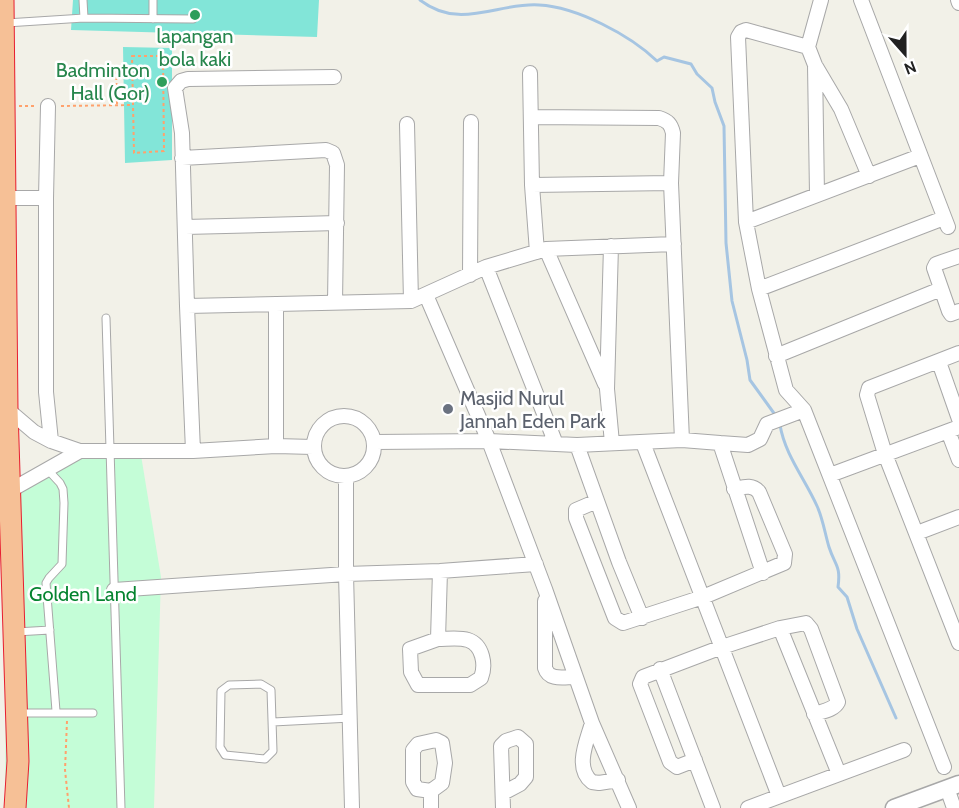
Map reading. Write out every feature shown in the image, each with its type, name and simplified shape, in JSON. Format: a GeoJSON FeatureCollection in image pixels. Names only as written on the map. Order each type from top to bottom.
{"type":"FeatureCollection","features":[{"type":"Feature","properties":{"kind":"highway"},"geometry":{"type":"LineString","coordinates":[[3,0],[5,166],[2,198],[18,761],[15,808]]}},
{"type":"Feature","properties":{"kind":"highway"},"geometry":{"type":"LineString","coordinates":[[16,784],[29,808]]}},
{"type":"Feature","properties":{"kind":"street"},"geometry":{"type":"LineString","coordinates":[[821,0],[808,47],[815,65],[841,109],[869,176]]}},
{"type":"Feature","properties":{"kind":"street"},"geometry":{"type":"LineString","coordinates":[[759,289],[946,222],[861,0]]}},
{"type":"Feature","properties":{"kind":"street"},"geometry":{"type":"LineString","coordinates":[[808,47],[746,30],[738,37],[746,222],[759,289],[786,390],[800,411],[830,475],[944,767]]}},
{"type":"Feature","properties":{"kind":"street"},"geometry":{"type":"LineString","coordinates":[[815,65],[817,195]]}},
{"type":"Feature","properties":{"kind":"street"},"geometry":{"type":"LineString","coordinates":[[530,73],[532,185],[541,250],[607,389]]}},
{"type":"Feature","properties":{"kind":"street"},"geometry":{"type":"LineString","coordinates":[[194,451],[182,133],[175,88],[181,81],[188,79],[334,76]]}},
{"type":"Feature","properties":{"kind":"street"},"geometry":{"type":"LineString","coordinates":[[48,106],[46,381],[51,441]]}},
{"type":"Feature","properties":{"kind":"street"},"geometry":{"type":"LineString","coordinates":[[531,117],[659,118],[667,121],[671,126],[673,134],[671,183],[681,440]]}},
{"type":"Feature","properties":{"kind":"street"},"geometry":{"type":"LineString","coordinates":[[470,275],[471,122]]}},
{"type":"Feature","properties":{"kind":"street"},"geometry":{"type":"LineString","coordinates":[[407,124],[411,301]]}},
{"type":"Feature","properties":{"kind":"street"},"geometry":{"type":"LineString","coordinates":[[182,158],[326,150],[333,153],[337,165],[335,303]]}},
{"type":"Feature","properties":{"kind":"street"},"geometry":{"type":"LineString","coordinates":[[746,222],[920,156]]}},
{"type":"Feature","properties":{"kind":"street"},"geometry":{"type":"LineString","coordinates":[[532,185],[671,183]]}},
{"type":"Feature","properties":{"kind":"street"},"geometry":{"type":"LineString","coordinates":[[2,198],[46,198]]}},
{"type":"Feature","properties":{"kind":"street"},"geometry":{"type":"LineString","coordinates":[[185,227],[337,223]]}},
{"type":"Feature","properties":{"kind":"street"},"geometry":{"type":"LineString","coordinates":[[187,306],[411,301],[486,267],[541,250],[674,244]]}},
{"type":"Feature","properties":{"kind":"street"},"geometry":{"type":"LineString","coordinates":[[610,246],[607,389],[612,442]]}},
{"type":"Feature","properties":{"kind":"street"},"geometry":{"type":"LineString","coordinates":[[959,256],[934,266],[951,314],[959,311]]}},
{"type":"Feature","properties":{"kind":"street"},"geometry":{"type":"LineString","coordinates":[[486,267],[556,444]]}},
{"type":"Feature","properties":{"kind":"street"},"geometry":{"type":"LineString","coordinates":[[776,356],[941,289]]}},
{"type":"Feature","properties":{"kind":"street"},"geometry":{"type":"LineString","coordinates":[[426,295],[489,441],[536,564],[592,723],[628,808]]}},
{"type":"Feature","properties":{"kind":"street"},"geometry":{"type":"LineString","coordinates":[[276,304],[276,446]]}},
{"type":"Feature","properties":{"kind":"street"},"geometry":{"type":"LineString","coordinates":[[959,353],[869,388],[867,394],[885,454],[959,643]]}},
{"type":"Feature","properties":{"kind":"street"},"geometry":{"type":"LineString","coordinates":[[939,362],[959,419]]}},
{"type":"Feature","properties":{"kind":"street"},"geometry":{"type":"LineString","coordinates":[[7,409],[34,432],[51,441],[80,451],[194,451],[276,446],[313,447]]}},
{"type":"Feature","properties":{"kind":"street"},"geometry":{"type":"LineString","coordinates":[[374,442],[489,441],[577,445],[681,440],[748,445],[760,439],[767,424],[800,411]]}},
{"type":"Feature","properties":{"kind":"street"},"geometry":{"type":"LineString","coordinates":[[336,416],[357,418],[371,432],[374,442],[374,452],[364,469],[346,477],[327,472],[315,457],[313,447],[314,437],[319,428],[336,416]]}},
{"type":"Feature","properties":{"kind":"street"},"geometry":{"type":"LineString","coordinates":[[830,475],[954,429],[959,460]]}},
{"type":"Feature","properties":{"kind":"street"},"geometry":{"type":"LineString","coordinates":[[643,443],[779,796]]}},
{"type":"Feature","properties":{"kind":"street"},"geometry":{"type":"LineString","coordinates":[[720,443],[763,573]]}},
{"type":"Feature","properties":{"kind":"street"},"geometry":{"type":"LineString","coordinates":[[577,445],[619,562],[642,618]]}},
{"type":"Feature","properties":{"kind":"street"},"geometry":{"type":"LineString","coordinates":[[11,490],[80,451]]}},
{"type":"Feature","properties":{"kind":"street"},"geometry":{"type":"LineString","coordinates":[[346,477],[352,808]]}},
{"type":"Feature","properties":{"kind":"street"},"geometry":{"type":"LineString","coordinates":[[597,501],[576,510],[576,518],[615,618],[623,623],[703,597],[784,563],[784,554],[759,492],[750,486],[734,489]]}},
{"type":"Feature","properties":{"kind":"street"},"geometry":{"type":"LineString","coordinates":[[917,533],[959,517]]}},
{"type":"Feature","properties":{"kind":"street"},"geometry":{"type":"LineString","coordinates":[[114,590],[536,564]]}},
{"type":"Feature","properties":{"kind":"street"},"geometry":{"type":"LineString","coordinates":[[438,639],[440,571]]}},
{"type":"Feature","properties":{"kind":"street"},"geometry":{"type":"LineString","coordinates":[[545,589],[545,668],[547,674],[550,677],[575,677]]}},
{"type":"Feature","properties":{"kind":"street"},"geometry":{"type":"LineString","coordinates":[[695,760],[677,767],[670,762],[640,684],[643,677],[722,647],[802,622],[811,629],[838,702],[829,709],[814,714]]}},
{"type":"Feature","properties":{"kind":"street"},"geometry":{"type":"LineString","coordinates":[[780,628],[839,774]]}},
{"type":"Feature","properties":{"kind":"street"},"geometry":{"type":"LineString","coordinates":[[438,639],[467,640],[473,643],[483,657],[481,678],[470,685],[418,685],[411,672],[410,649],[438,639]]}},
{"type":"Feature","properties":{"kind":"street"},"geometry":{"type":"LineString","coordinates":[[660,669],[713,808]]}},
{"type":"Feature","properties":{"kind":"street"},"geometry":{"type":"LineString","coordinates":[[592,723],[583,757],[582,765],[585,775],[592,782],[618,780]]}},
{"type":"Feature","properties":{"kind":"street"},"geometry":{"type":"LineString","coordinates":[[748,808],[904,750]]}},
{"type":"Feature","properties":{"kind":"street"},"geometry":{"type":"LineString","coordinates":[[894,808],[953,786],[954,808]]}},
{"type":"Feature","properties":{"kind":"street"},"geometry":{"type":"LineString","coordinates":[[431,791],[431,808]]}},
{"type":"Feature","properties":{"kind":"street"},"geometry":{"type":"LineString","coordinates":[[503,793],[503,808]]}},
{"type":"Feature","properties":{"kind":"lane"},"geometry":{"type":"LineString","coordinates":[[83,0],[84,18]]}},
{"type":"Feature","properties":{"kind":"lane"},"geometry":{"type":"LineString","coordinates":[[153,0],[153,19]]}},
{"type":"Feature","properties":{"kind":"lane"},"geometry":{"type":"LineString","coordinates":[[3,23],[84,18],[193,19]]}},
{"type":"Feature","properties":{"kind":"lane"},"geometry":{"type":"LineString","coordinates":[[106,318],[121,808]]}},
{"type":"Feature","properties":{"kind":"lane"},"geometry":{"type":"LineString","coordinates":[[47,469],[60,483],[64,503],[62,564],[46,583],[56,711]]}},
{"type":"Feature","properties":{"kind":"lane"},"geometry":{"type":"LineString","coordinates":[[15,632],[50,630]]}},
{"type":"Feature","properties":{"kind":"lane"},"geometry":{"type":"LineString","coordinates":[[261,684],[267,687],[272,690],[273,722],[271,755],[265,759],[225,755],[220,747],[221,691],[229,685],[261,684]]}},
{"type":"Feature","properties":{"kind":"lane"},"geometry":{"type":"LineString","coordinates":[[16,713],[56,711],[68,714],[93,713]]}},
{"type":"Feature","properties":{"kind":"lane"},"geometry":{"type":"LineString","coordinates":[[273,722],[351,718]]}},
{"type":"Feature","properties":{"kind":"path"},"geometry":{"type":"LineString","coordinates":[[132,56],[163,56],[164,151],[134,153],[133,105],[132,56]]}},
{"type":"Feature","properties":{"kind":"path"},"geometry":{"type":"LineString","coordinates":[[116,65],[117,105]]}},
{"type":"Feature","properties":{"kind":"path"},"geometry":{"type":"LineString","coordinates":[[3,106],[133,105]]}},
{"type":"Feature","properties":{"kind":"path"},"geometry":{"type":"LineString","coordinates":[[68,714],[65,770],[69,808]]}},
{"type":"Feature","properties":{"kind":"green space","name":"Golden Land"},"geometry":{"type":"Polygon","coordinates":[[[140,449],[161,577],[154,808],[15,808],[5,785],[8,490],[77,450],[140,449]]]}},
{"type":"Feature","properties":{"kind":"shaded area","name":"lapangan bola kaki"},"geometry":{"type":"Polygon","coordinates":[[[73,0],[319,0],[317,37],[71,30],[73,0]]]}},
{"type":"Feature","properties":{"kind":"shaded area"},"geometry":{"type":"Polygon","coordinates":[[[123,47],[172,48],[172,160],[125,163],[123,47]]]}},
{"type":"Feature","properties":{"kind":"waterway"},"geometry":{"type":"LineString","coordinates":[[420,0],[435,9],[450,13],[479,13],[524,5],[539,5],[570,11],[618,32],[657,61],[664,57],[691,64],[697,74],[712,88],[724,126],[726,243],[732,301],[750,380],[776,416]]}},
{"type":"Feature","properties":{"kind":"waterway"},"geometry":{"type":"LineString","coordinates":[[780,425],[786,447],[819,511],[838,570],[838,587],[847,597],[857,629],[896,718]]}},
{"type":"Feature","properties":{"kind":"place","name":"lapangan bola kaki"},"geometry":{"type":"Point","coordinates":[195,15]}},
{"type":"Feature","properties":{"kind":"place","name":"Badminton Hall (Gor)"},"geometry":{"type":"Point","coordinates":[162,82]}},
{"type":"Feature","properties":{"kind":"place","name":"Masjid Nurul Jannah Eden Park"},"geometry":{"type":"Point","coordinates":[448,409]}}]}
